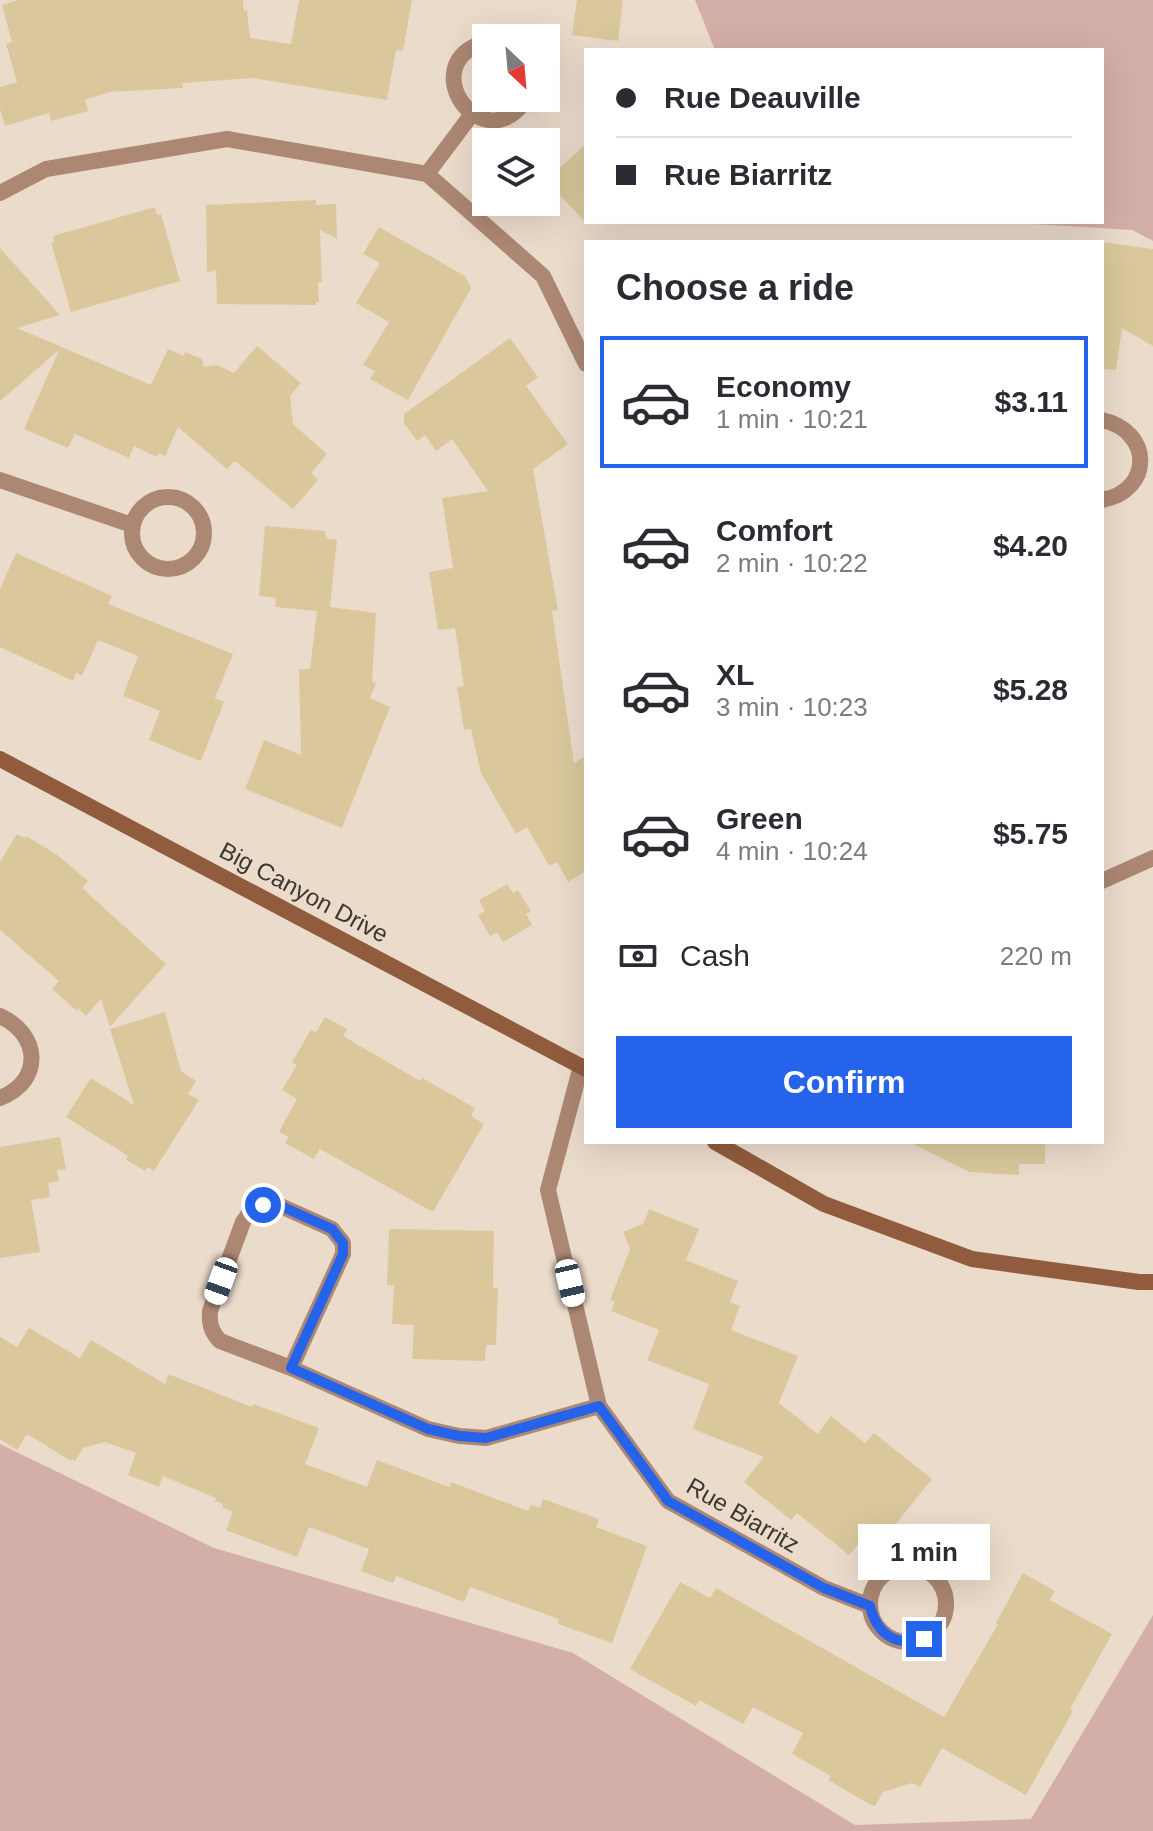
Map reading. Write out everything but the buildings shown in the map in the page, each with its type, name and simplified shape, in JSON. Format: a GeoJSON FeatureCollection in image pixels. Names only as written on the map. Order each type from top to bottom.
{"type":"FeatureCollection","features":[{"type":"Feature","properties":{"kind":"street"},"geometry":{"type":"LineString","coordinates":[[472,48],[459,61],[454,75],[454,91],[461,104],[472,114],[487,120],[502,119],[516,112]]}},
{"type":"Feature","properties":{"kind":"street"},"geometry":{"type":"LineString","coordinates":[[427,174],[472,114]]}},
{"type":"Feature","properties":{"kind":"street"},"geometry":{"type":"LineString","coordinates":[[0,193],[46,169],[227,139],[427,174],[543,276],[584,360]]}},
{"type":"Feature","properties":{"kind":"street"},"geometry":{"type":"LineString","coordinates":[[1104,420],[1117,423],[1130,432],[1147,463],[1129,489],[1104,500]]}},
{"type":"Feature","properties":{"kind":"street"},"geometry":{"type":"LineString","coordinates":[[0,480],[132,525]]}},
{"type":"Feature","properties":{"kind":"street"},"geometry":{"type":"LineString","coordinates":[[162,497],[176,497],[189,503],[198,513],[204,526],[203,541],[198,554],[187,564],[160,568],[147,563],[137,552],[132,539],[132,525],[138,512],[149,502],[162,497]]}},
{"type":"Feature","properties":{"kind":"street","name":"Big Canyon Drive"},"geometry":{"type":"LineString","coordinates":[[0,759],[583,1067]]}},
{"type":"Feature","properties":{"kind":"street"},"geometry":{"type":"LineString","coordinates":[[1104,880],[1153,858]]}},
{"type":"Feature","properties":{"kind":"street"},"geometry":{"type":"LineString","coordinates":[[0,1016],[15,1022],[25,1034],[31,1050],[31,1067],[24,1082],[0,1098]]}},
{"type":"Feature","properties":{"kind":"street","name":"Rue Biarritz"},"geometry":{"type":"LineString","coordinates":[[583,1067],[548,1190],[599,1406],[668,1501],[824,1588],[870,1606]]}},
{"type":"Feature","properties":{"kind":"street"},"geometry":{"type":"LineString","coordinates":[[719,1144],[824,1204],[972,1259],[1153,1282]]}},
{"type":"Feature","properties":{"kind":"street"},"geometry":{"type":"LineString","coordinates":[[291,1368],[343,1254],[343,1243],[332,1229],[274,1203],[250,1212],[243,1222],[210,1311],[209,1322],[220,1341],[291,1368],[428,1429],[459,1436],[486,1438],[599,1406]]}},
{"type":"Feature","properties":{"kind":"street"},"geometry":{"type":"LineString","coordinates":[[907,1566],[934,1576],[943,1588],[947,1603],[944,1618],[936,1630],[924,1639],[910,1643],[895,1640],[882,1632],[873,1620],[870,1606],[872,1591],[880,1578],[892,1570],[907,1566]]}},
{"type":"Feature","properties":{"kind":"shaded area"},"geometry":{"type":"Polygon","coordinates":[[[695,0],[1153,0],[1153,241],[1132,230],[1032,224],[1104,224],[1104,48],[714,48],[695,0]]]}},
{"type":"Feature","properties":{"kind":"shaded area"},"geometry":{"type":"Polygon","coordinates":[[[0,1444],[214,1548],[573,1653],[855,1825],[1031,1819],[1153,1615],[1153,1831],[0,1831],[0,1444]]]}},
{"type":"Feature","properties":{"kind":"route"},"geometry":{"type":"LineString","coordinates":[[263,1205],[274,1203],[332,1229],[343,1243],[343,1254],[291,1368],[428,1429],[459,1436],[486,1438],[599,1406],[668,1501],[824,1588],[870,1606],[873,1620],[882,1632],[895,1640],[910,1643],[924,1639]]}}]}
